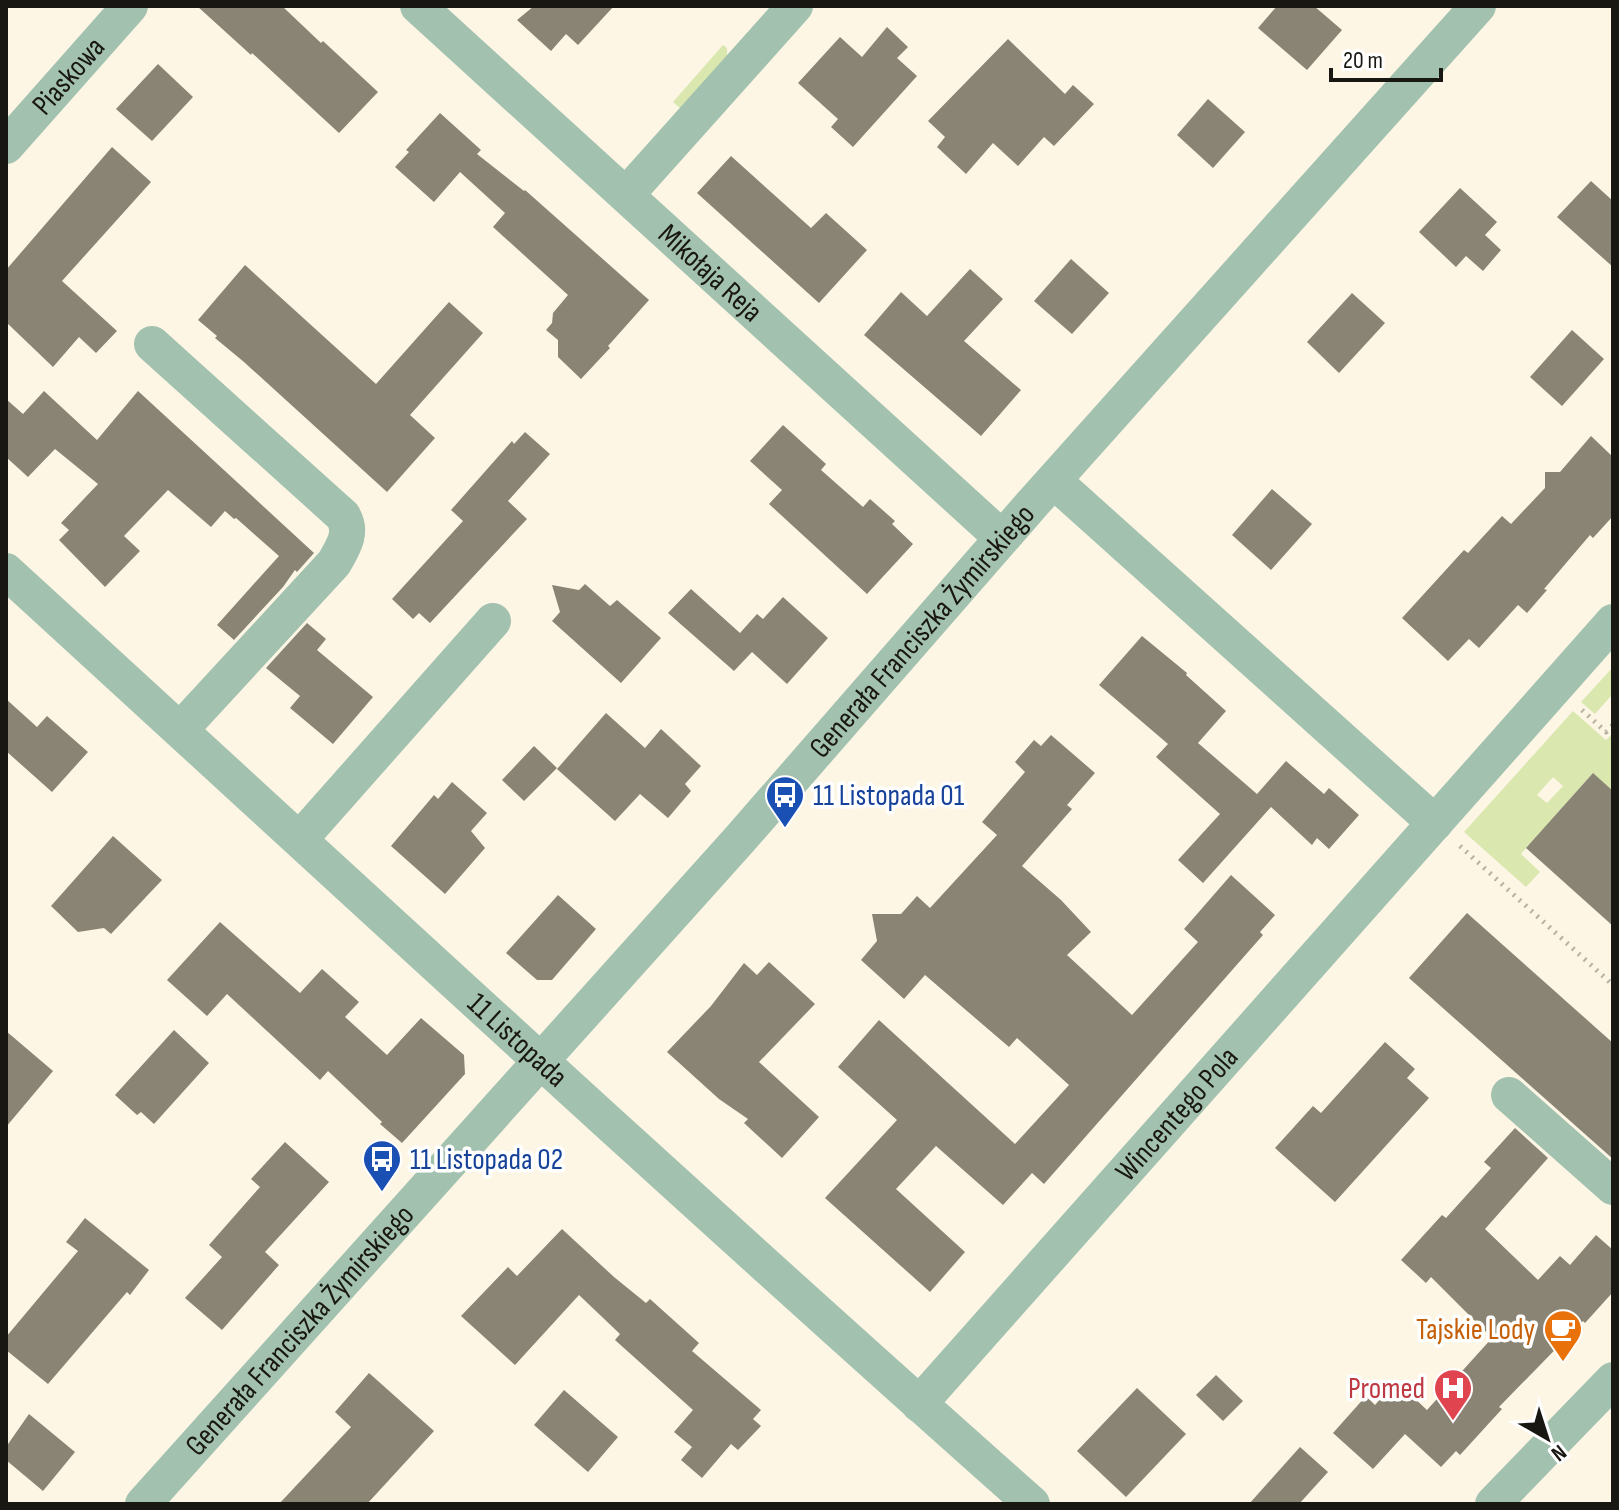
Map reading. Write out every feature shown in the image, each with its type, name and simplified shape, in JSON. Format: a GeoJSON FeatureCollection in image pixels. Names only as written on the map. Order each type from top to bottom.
{"type":"FeatureCollection","features":[{"type":"Feature","properties":{"kind":"street","name":"Piaskowa"},"geometry":{"type":"LineString","coordinates":[[6,146],[130,6]]}},
{"type":"Feature","properties":{"kind":"street","name":"Mikołaja Reja"},"geometry":{"type":"LineString","coordinates":[[418,6],[1002,538]]}},
{"type":"Feature","properties":{"kind":"street"},"geometry":{"type":"LineString","coordinates":[[626,195],[795,6]]}},
{"type":"Feature","properties":{"kind":"street","name":"Generała Franciszka Żymirskiego"},"geometry":{"type":"LineString","coordinates":[[143,1504],[740,839],[1002,538],[1478,6]]}},
{"type":"Feature","properties":{"kind":"street"},"geometry":{"type":"LineString","coordinates":[[152,344],[343,516],[348,525],[348,536],[334,563],[180,730]]}},
{"type":"Feature","properties":{"kind":"street"},"geometry":{"type":"LineString","coordinates":[[1054,481],[1435,823]]}},
{"type":"Feature","properties":{"kind":"street","name":"11 Listopada"},"geometry":{"type":"LineString","coordinates":[[13,590],[180,730],[1032,1504]]}},
{"type":"Feature","properties":{"kind":"street"},"geometry":{"type":"LineString","coordinates":[[300,839],[493,621]]}},
{"type":"Feature","properties":{"kind":"street","name":"Wincentego Pola"},"geometry":{"type":"LineString","coordinates":[[919,1404],[1613,622]]}},
{"type":"Feature","properties":{"kind":"street"},"geometry":{"type":"LineString","coordinates":[[1509,1095],[1613,1187]]}},
{"type":"Feature","properties":{"kind":"street"},"geometry":{"type":"LineString","coordinates":[[1493,1504],[1613,1380]]}},
{"type":"Feature","properties":{"kind":"path"},"geometry":{"type":"LineString","coordinates":[[1435,823],[1613,985]]}},
{"type":"Feature","properties":{"kind":"green space"},"geometry":{"type":"Polygon","coordinates":[[[723,45],[727,48],[727,60],[682,110],[673,102],[723,45]]]}},
{"type":"Feature","properties":{"kind":"green space"},"geometry":{"type":"Polygon","coordinates":[[[1613,667],[1613,697],[1595,714],[1581,702],[1613,667]]]}},
{"type":"Feature","properties":{"kind":"green space"},"geometry":{"type":"Polygon","coordinates":[[[1573,711],[1606,740],[1613,733],[1613,791],[1592,774],[1521,854],[1540,872],[1526,887],[1464,832],[1573,711]],[[1553,777],[1537,795],[1547,803],[1563,786],[1553,777]]]}},
{"type":"Feature","properties":{"kind":"building"},"geometry":{"type":"Polygon","coordinates":[[[197,6],[282,6],[378,92],[339,133],[197,6]]]}},
{"type":"Feature","properties":{"kind":"building"},"geometry":{"type":"Polygon","coordinates":[[[534,6],[614,6],[578,45],[566,34],[551,51],[517,20],[534,6]]]}},
{"type":"Feature","properties":{"kind":"building"},"geometry":{"type":"Polygon","coordinates":[[[1277,6],[1314,6],[1342,30],[1307,70],[1258,28],[1277,6]]]}},
{"type":"Feature","properties":{"kind":"building"},"geometry":{"type":"Polygon","coordinates":[[[887,27],[908,47],[897,58],[917,76],[853,147],[831,127],[838,119],[798,83],[840,37],[862,57],[887,27]]]}},
{"type":"Feature","properties":{"kind":"building"},"geometry":{"type":"Polygon","coordinates":[[[1008,39],[1065,94],[1073,85],[1094,104],[1054,146],[1044,137],[1018,166],[993,143],[966,174],[937,147],[945,137],[928,121],[1008,39]]]}},
{"type":"Feature","properties":{"kind":"building"},"geometry":{"type":"Polygon","coordinates":[[[158,64],[193,97],[152,141],[116,109],[158,64]]]}},
{"type":"Feature","properties":{"kind":"building"},"geometry":{"type":"Polygon","coordinates":[[[1208,99],[1245,132],[1213,168],[1177,135],[1208,99]]]}},
{"type":"Feature","properties":{"kind":"building"},"geometry":{"type":"Polygon","coordinates":[[[440,113],[481,150],[477,154],[525,190],[649,300],[581,379],[558,357],[558,340],[546,330],[552,323],[553,313],[568,295],[493,227],[505,213],[460,172],[434,202],[395,167],[409,152],[406,150],[440,113]]]}},
{"type":"Feature","properties":{"kind":"building"},"geometry":{"type":"Polygon","coordinates":[[[112,147],[151,182],[62,281],[117,331],[96,353],[79,337],[53,367],[6,322],[6,270],[112,147]]]}},
{"type":"Feature","properties":{"kind":"building"},"geometry":{"type":"Polygon","coordinates":[[[731,156],[811,228],[826,213],[867,250],[819,303],[697,193],[731,156]]]}},
{"type":"Feature","properties":{"kind":"building"},"geometry":{"type":"Polygon","coordinates":[[[1591,181],[1613,201],[1613,267],[1557,217],[1591,181]]]}},
{"type":"Feature","properties":{"kind":"building"},"geometry":{"type":"Polygon","coordinates":[[[1460,188],[1497,222],[1485,235],[1501,250],[1483,271],[1466,256],[1456,267],[1419,232],[1460,188]]]}},
{"type":"Feature","properties":{"kind":"building"},"geometry":{"type":"Polygon","coordinates":[[[1071,259],[1109,293],[1072,334],[1034,301],[1071,259]]]}},
{"type":"Feature","properties":{"kind":"building"},"geometry":{"type":"Polygon","coordinates":[[[245,265],[376,384],[449,302],[483,333],[410,415],[435,438],[387,492],[198,320],[245,265]]]}},
{"type":"Feature","properties":{"kind":"building"},"geometry":{"type":"Polygon","coordinates":[[[970,269],[1003,299],[964,341],[1021,390],[981,436],[864,335],[901,292],[927,316],[970,269]]]}},
{"type":"Feature","properties":{"kind":"building"},"geometry":{"type":"Polygon","coordinates":[[[1352,293],[1385,323],[1339,373],[1307,342],[1352,293]]]}},
{"type":"Feature","properties":{"kind":"building"},"geometry":{"type":"Polygon","coordinates":[[[1572,330],[1604,359],[1562,406],[1530,377],[1572,330]]]}},
{"type":"Feature","properties":{"kind":"building"},"geometry":{"type":"Polygon","coordinates":[[[44,391],[97,440],[138,391],[314,553],[297,572],[295,570],[234,640],[217,625],[279,556],[225,511],[211,527],[168,490],[124,536],[140,551],[105,587],[59,540],[69,530],[61,523],[98,484],[55,449],[28,477],[6,457],[6,399],[23,414],[44,391]]]}},
{"type":"Feature","properties":{"kind":"building"},"geometry":{"type":"Polygon","coordinates":[[[783,425],[826,464],[821,470],[863,507],[870,499],[895,521],[892,524],[913,544],[867,594],[769,504],[782,490],[750,461],[783,425]]]}},
{"type":"Feature","properties":{"kind":"building"},"geometry":{"type":"Polygon","coordinates":[[[525,432],[550,454],[508,501],[527,519],[430,623],[419,613],[413,619],[392,599],[463,521],[451,510],[512,441],[514,444],[525,432]]]}},
{"type":"Feature","properties":{"kind":"building"},"geometry":{"type":"Polygon","coordinates":[[[1591,436],[1613,457],[1613,516],[1593,538],[1590,535],[1527,613],[1518,605],[1479,648],[1469,639],[1448,661],[1402,618],[1464,550],[1468,553],[1502,516],[1511,524],[1545,488],[1545,472],[1560,472],[1591,436]]]}},
{"type":"Feature","properties":{"kind":"building"},"geometry":{"type":"Polygon","coordinates":[[[1272,489],[1312,524],[1271,570],[1232,535],[1272,489]]]}},
{"type":"Feature","properties":{"kind":"building"},"geometry":{"type":"Polygon","coordinates":[[[585,584],[610,606],[617,600],[661,638],[621,683],[552,621],[560,612],[552,585],[579,590],[585,584]]]}},
{"type":"Feature","properties":{"kind":"building"},"geometry":{"type":"Polygon","coordinates":[[[691,589],[740,633],[757,614],[763,619],[783,597],[828,638],[787,684],[752,652],[734,671],[668,613],[691,589]]]}},
{"type":"Feature","properties":{"kind":"building"},"geometry":{"type":"Polygon","coordinates":[[[307,623],[326,639],[317,650],[373,697],[333,744],[290,708],[300,696],[266,668],[307,623]]]}},
{"type":"Feature","properties":{"kind":"building"},"geometry":{"type":"Polygon","coordinates":[[[1142,636],[1226,711],[1198,743],[1257,794],[1286,761],[1324,794],[1329,788],[1359,815],[1329,849],[1317,838],[1312,845],[1271,807],[1203,883],[1178,860],[1220,814],[1156,757],[1168,744],[1099,685],[1142,636]]]}},
{"type":"Feature","properties":{"kind":"building"},"geometry":{"type":"Polygon","coordinates":[[[6,699],[37,727],[47,716],[88,752],[52,792],[6,751],[6,699]]]}},
{"type":"Feature","properties":{"kind":"building"},"geometry":{"type":"Polygon","coordinates":[[[606,713],[645,748],[661,729],[701,766],[685,784],[691,791],[668,818],[640,794],[615,821],[557,769],[606,713]]]}},
{"type":"Feature","properties":{"kind":"building"},"geometry":{"type":"Polygon","coordinates":[[[1051,735],[1095,773],[1067,805],[1072,809],[1022,866],[1091,932],[1067,955],[1132,1015],[1198,942],[1184,929],[1231,875],[1275,915],[1260,932],[1263,935],[1044,1184],[1032,1173],[1003,1205],[936,1146],[896,1189],[965,1252],[930,1292],[825,1198],[897,1120],[838,1067],[879,1020],[1015,1144],[1069,1085],[1017,1038],[1009,1047],[925,975],[904,999],[861,960],[877,941],[872,914],[901,914],[917,896],[930,908],[997,835],[982,822],[1025,772],[1015,762],[1034,740],[1041,746],[1051,735]]]}},
{"type":"Feature","properties":{"kind":"building"},"geometry":{"type":"Polygon","coordinates":[[[534,746],[557,768],[524,801],[502,780],[534,746]]]}},
{"type":"Feature","properties":{"kind":"building"},"geometry":{"type":"Polygon","coordinates":[[[1593,773],[1613,791],[1613,926],[1526,848],[1593,773]]]}},
{"type":"Feature","properties":{"kind":"building"},"geometry":{"type":"Polygon","coordinates":[[[452,782],[487,813],[471,831],[485,848],[445,894],[391,846],[434,795],[438,799],[452,782]]]}},
{"type":"Feature","properties":{"kind":"building"},"geometry":{"type":"Polygon","coordinates":[[[113,836],[162,880],[111,934],[104,928],[78,932],[51,906],[113,836]]]}},
{"type":"Feature","properties":{"kind":"building"},"geometry":{"type":"Polygon","coordinates":[[[558,895],[596,929],[552,980],[537,980],[506,953],[558,895]]]}},
{"type":"Feature","properties":{"kind":"building"},"geometry":{"type":"Polygon","coordinates":[[[1467,913],[1613,1043],[1613,1159],[1409,978],[1467,913]]]}},
{"type":"Feature","properties":{"kind":"building"},"geometry":{"type":"Polygon","coordinates":[[[220,922],[300,993],[322,969],[359,1002],[345,1017],[387,1055],[421,1018],[464,1055],[465,1074],[402,1143],[328,1071],[320,1080],[227,994],[207,1016],[167,980],[220,922]]]}},
{"type":"Feature","properties":{"kind":"building"},"geometry":{"type":"Polygon","coordinates":[[[769,962],[815,1004],[759,1062],[819,1117],[782,1158],[744,1123],[748,1119],[719,1099],[667,1052],[711,1006],[744,963],[757,975],[769,962]]]}},
{"type":"Feature","properties":{"kind":"building"},"geometry":{"type":"Polygon","coordinates":[[[174,1030],[209,1063],[154,1124],[141,1112],[137,1115],[115,1095],[174,1030]]]}},
{"type":"Feature","properties":{"kind":"building"},"geometry":{"type":"Polygon","coordinates":[[[6,1031],[53,1071],[6,1127],[6,1031]]]}},
{"type":"Feature","properties":{"kind":"building"},"geometry":{"type":"Polygon","coordinates":[[[1385,1042],[1415,1069],[1407,1078],[1429,1098],[1335,1202],[1275,1148],[1313,1106],[1321,1113],[1385,1042]]]}},
{"type":"Feature","properties":{"kind":"building"},"geometry":{"type":"Polygon","coordinates":[[[1515,1128],[1548,1158],[1485,1229],[1538,1280],[1560,1256],[1570,1265],[1596,1235],[1613,1250],[1613,1292],[1499,1407],[1502,1409],[1460,1455],[1456,1451],[1441,1467],[1405,1434],[1373,1469],[1333,1433],[1366,1396],[1375,1405],[1396,1381],[1427,1410],[1492,1338],[1431,1277],[1426,1283],[1401,1260],[1442,1215],[1446,1218],[1491,1168],[1484,1162],[1515,1128]]]}},
{"type":"Feature","properties":{"kind":"building"},"geometry":{"type":"Polygon","coordinates":[[[285,1142],[329,1182],[265,1252],[279,1265],[222,1330],[185,1298],[222,1257],[209,1245],[260,1187],[251,1179],[285,1142]]]}},
{"type":"Feature","properties":{"kind":"building"},"geometry":{"type":"Polygon","coordinates":[[[85,1218],[149,1270],[48,1384],[6,1350],[6,1337],[78,1251],[66,1242],[85,1218]]]}},
{"type":"Feature","properties":{"kind":"building"},"geometry":{"type":"Polygon","coordinates":[[[562,1229],[614,1277],[646,1303],[650,1299],[699,1343],[692,1351],[761,1410],[753,1419],[761,1426],[738,1450],[731,1444],[702,1478],[681,1460],[692,1447],[674,1432],[693,1410],[615,1340],[620,1334],[579,1295],[515,1365],[461,1316],[508,1267],[517,1276],[562,1229]]]}},
{"type":"Feature","properties":{"kind":"building"},"geometry":{"type":"Polygon","coordinates":[[[369,1373],[434,1431],[367,1504],[279,1504],[351,1427],[335,1412],[369,1373]]]}},
{"type":"Feature","properties":{"kind":"building"},"geometry":{"type":"Polygon","coordinates":[[[1216,1375],[1243,1401],[1223,1421],[1196,1395],[1216,1375]]]}},
{"type":"Feature","properties":{"kind":"building"},"geometry":{"type":"Polygon","coordinates":[[[1137,1388],[1186,1434],[1126,1497],[1077,1451],[1137,1388]]]}},
{"type":"Feature","properties":{"kind":"building"},"geometry":{"type":"Polygon","coordinates":[[[564,1390],[618,1437],[588,1472],[534,1425],[564,1390]]]}},
{"type":"Feature","properties":{"kind":"building"},"geometry":{"type":"Polygon","coordinates":[[[29,1414],[75,1452],[43,1491],[6,1460],[6,1447],[29,1414]]]}},
{"type":"Feature","properties":{"kind":"building"},"geometry":{"type":"Polygon","coordinates":[[[1300,1447],[1328,1472],[1299,1504],[1249,1504],[1300,1447]]]}},
{"type":"Feature","properties":{"kind":"place","name":"11 Listopada 01"},"geometry":{"type":"Point","coordinates":[785,829]}},
{"type":"Feature","properties":{"kind":"place","name":"11 Listopada 02"},"geometry":{"type":"Point","coordinates":[382,1193]}},
{"type":"Feature","properties":{"kind":"place","name":"Tajskie Lody"},"geometry":{"type":"Point","coordinates":[1563,1363]}},
{"type":"Feature","properties":{"kind":"place","name":"Promed"},"geometry":{"type":"Point","coordinates":[1453,1422]}}]}
